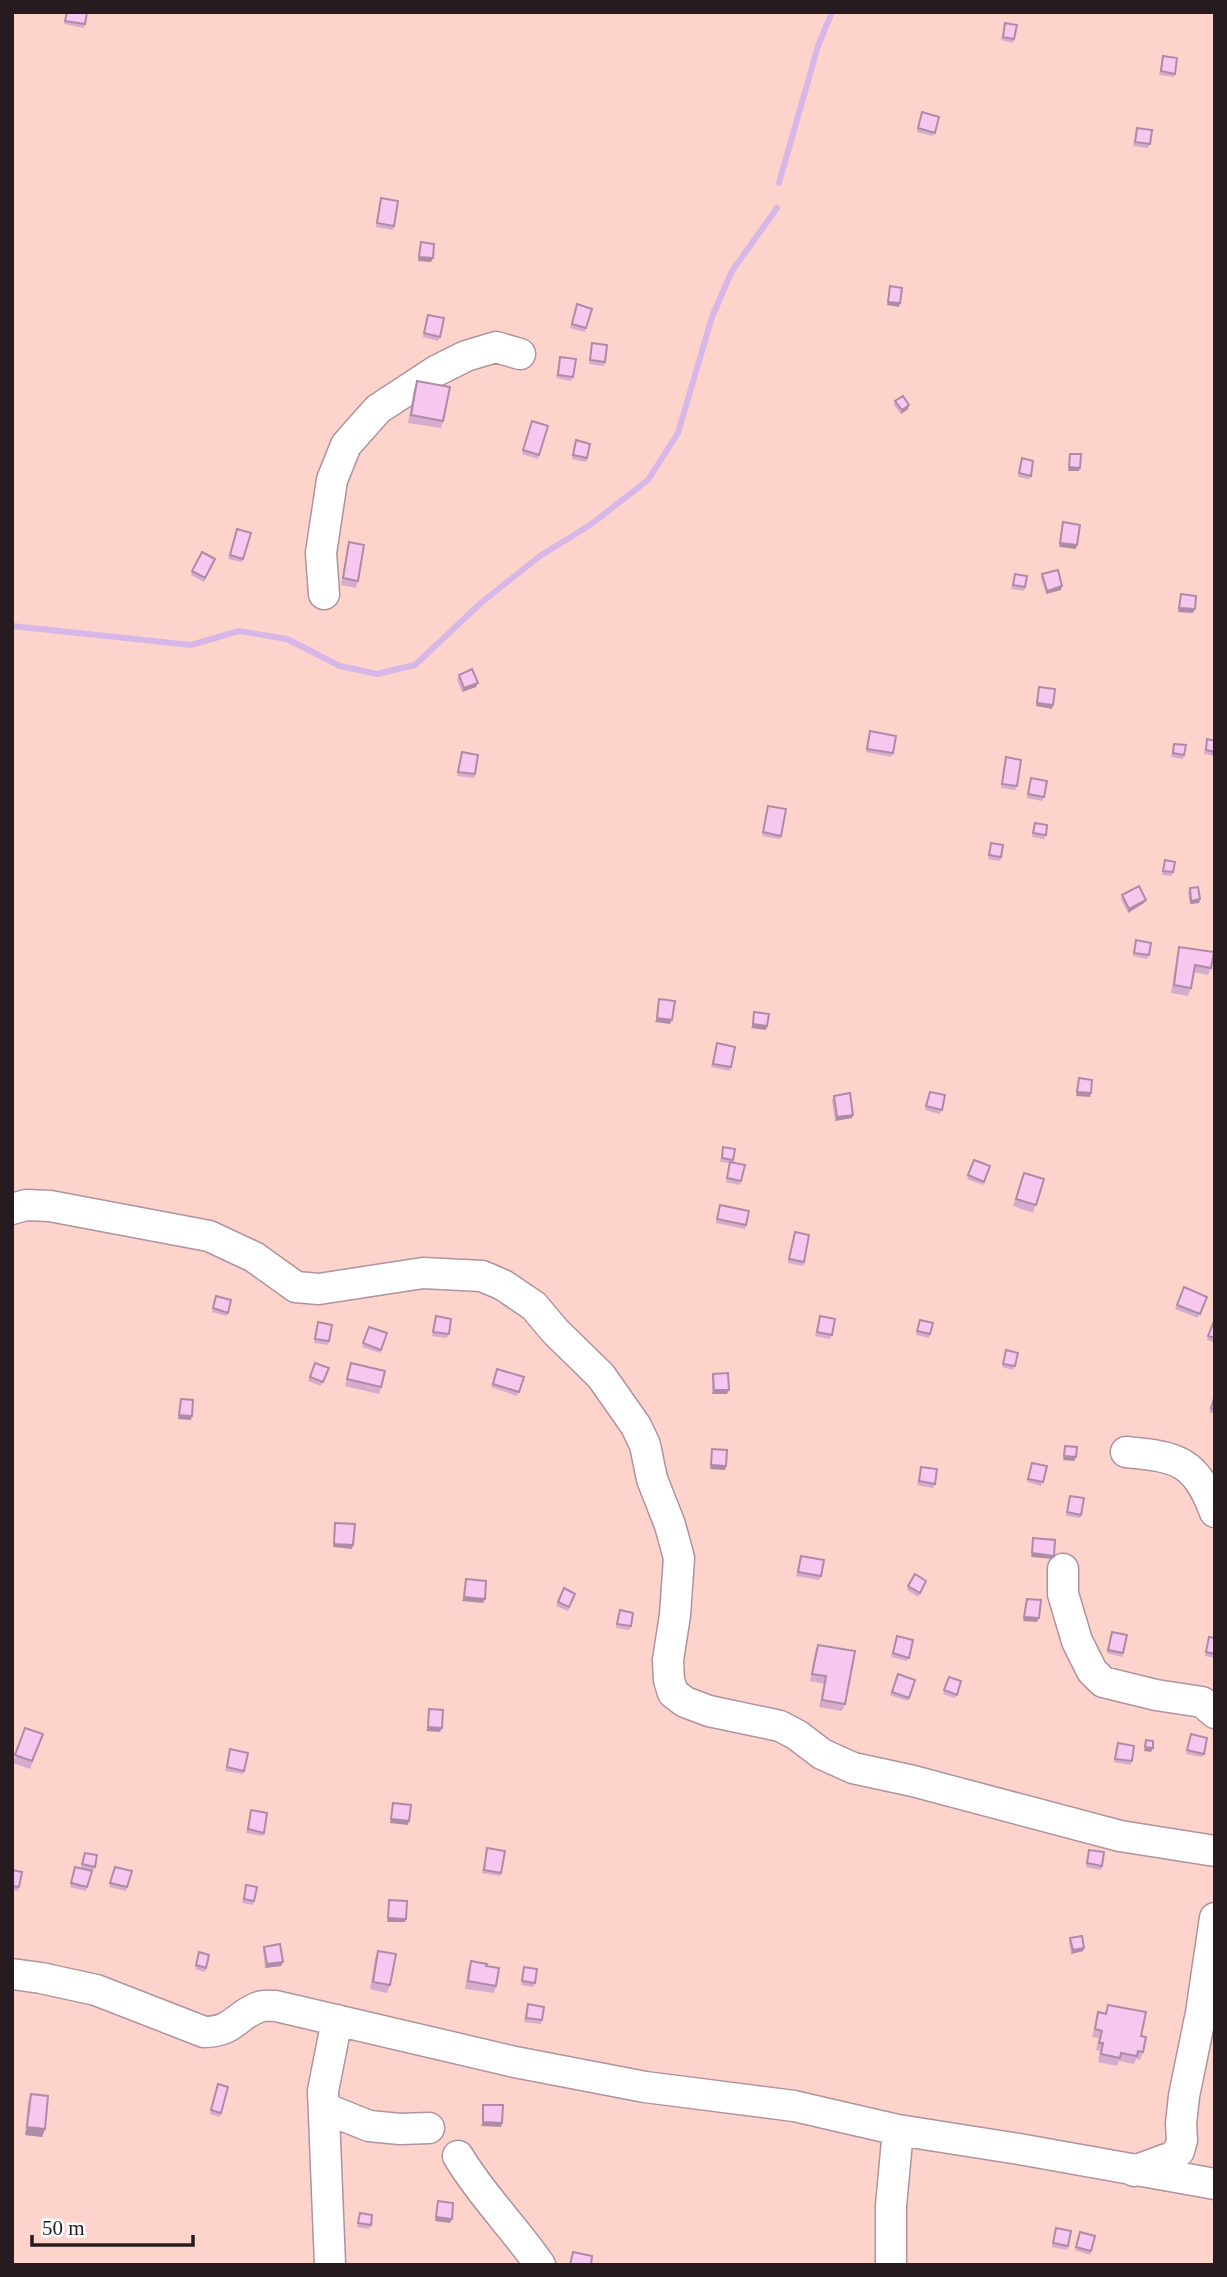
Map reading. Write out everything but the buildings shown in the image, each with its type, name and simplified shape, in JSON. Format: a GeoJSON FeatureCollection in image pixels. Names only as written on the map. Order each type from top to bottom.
{"type":"FeatureCollection","features":[{"type":"Feature","properties":{"kind":"street"},"geometry":{"type":"LineString","coordinates":[[324,594],[321,553],[332,480],[346,445],[378,410],[436,371],[466,356],[496,347],[520,354]]}},
{"type":"Feature","properties":{"kind":"street"},"geometry":{"type":"LineString","coordinates":[[12,1209],[26,1205],[50,1206],[209,1236],[254,1257],[296,1287],[319,1289],[424,1273],[482,1276],[503,1285],[534,1306],[555,1332],[601,1376],[636,1426],[645,1445],[652,1479],[670,1525],[679,1558],[668,1660],[673,1693],[685,1702],[709,1711],[780,1726],[822,1754],[853,1768],[913,1781],[1119,1836],[1215,1851]]}},
{"type":"Feature","properties":{"kind":"street"},"geometry":{"type":"LineString","coordinates":[[1126,1452],[1159,1455],[1174,1459],[1187,1467],[1207,1491],[1215,1512]]}},
{"type":"Feature","properties":{"kind":"street"},"geometry":{"type":"LineString","coordinates":[[1063,1569],[1063,1594],[1077,1641],[1092,1671],[1103,1682],[1156,1695],[1202,1702],[1215,1713]]}},
{"type":"Feature","properties":{"kind":"street"},"geometry":{"type":"LineString","coordinates":[[1134,2171],[1172,2157],[1179,2151],[1184,2096],[1201,2013],[1215,1918]]}},
{"type":"Feature","properties":{"kind":"street"},"geometry":{"type":"LineString","coordinates":[[12,1974],[96,1990],[204,2032],[216,2032],[228,2027],[262,2006],[296,2009],[515,2062],[645,2087],[794,2106],[898,2130],[1215,2184]]}},
{"type":"Feature","properties":{"kind":"street"},"geometry":{"type":"LineString","coordinates":[[330,2265],[323,2091],[338,2020]]}},
{"type":"Feature","properties":{"kind":"street"},"geometry":{"type":"LineString","coordinates":[[324,2108],[369,2126],[429,2128]]}},
{"type":"Feature","properties":{"kind":"street"},"geometry":{"type":"LineString","coordinates":[[891,2265],[891,2206],[898,2130]]}},
{"type":"Feature","properties":{"kind":"street"},"geometry":{"type":"LineString","coordinates":[[458,2156],[469,2175],[540,2265]]}},
{"type":"Feature","properties":{"kind":"shaded area"},"geometry":{"type":"Polygon","coordinates":[[[12,12],[1215,12],[1215,2265],[12,2265],[12,12]]]}},
{"type":"Feature","properties":{"kind":"waterway"},"geometry":{"type":"LineString","coordinates":[[779,183],[818,46],[832,12]]}},
{"type":"Feature","properties":{"kind":"waterway"},"geometry":{"type":"LineString","coordinates":[[12,626],[191,645],[239,631],[287,639],[340,666],[377,674],[415,665],[482,602],[540,556],[590,525],[648,480],[678,433],[712,317],[732,271],[777,208]]}}]}
